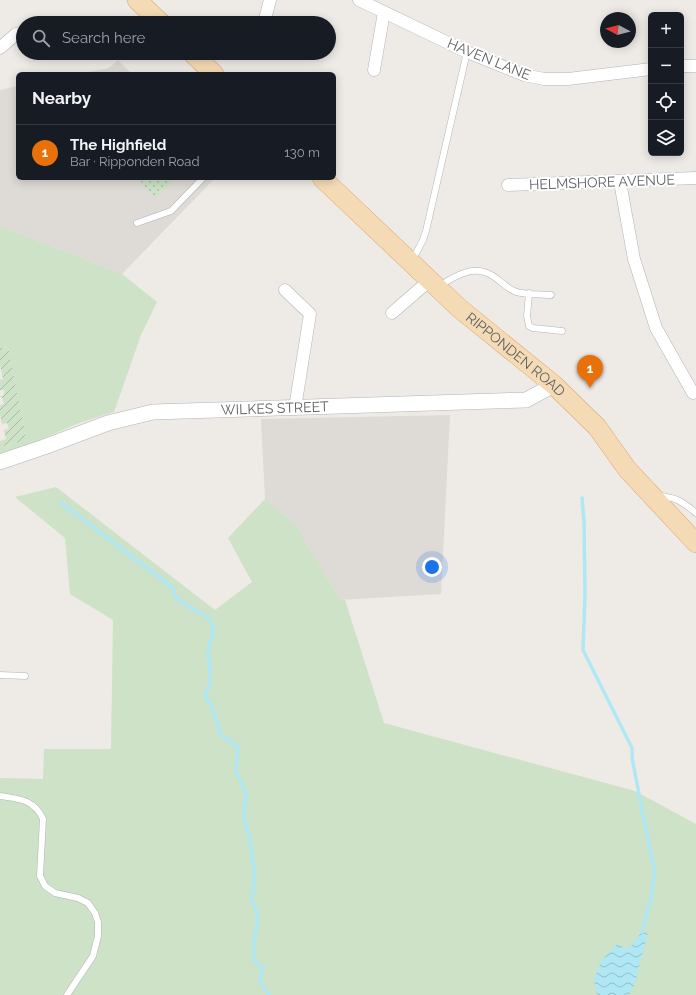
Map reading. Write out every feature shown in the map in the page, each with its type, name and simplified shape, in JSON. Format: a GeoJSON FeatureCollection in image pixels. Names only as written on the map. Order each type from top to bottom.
{"type":"FeatureCollection","features":[{"type":"Feature","properties":{"kind":"main road"},"geometry":{"type":"LineString","coordinates":[[137,0],[150,16]]}},
{"type":"Feature","properties":{"kind":"main road"},"geometry":{"type":"LineString","coordinates":[[199,60],[212,72]]}},
{"type":"Feature","properties":{"kind":"main road","name":"RIPPONDEN ROAD"},"geometry":{"type":"LineString","coordinates":[[324,180],[459,308],[554,385],[597,427],[627,469],[696,543]]}},
{"type":"Feature","properties":{"kind":"street"},"geometry":{"type":"LineString","coordinates":[[266,16],[270,0]]}},
{"type":"Feature","properties":{"kind":"street","name":"HAVEN LANE"},"geometry":{"type":"LineString","coordinates":[[359,0],[467,52],[524,75],[544,79],[568,79],[648,69]]}},
{"type":"Feature","properties":{"kind":"street"},"geometry":{"type":"LineString","coordinates":[[374,70],[384,12]]}},
{"type":"Feature","properties":{"kind":"street"},"geometry":{"type":"LineString","coordinates":[[0,48],[16,34]]}},
{"type":"Feature","properties":{"kind":"street"},"geometry":{"type":"LineString","coordinates":[[684,66],[696,66]]}},
{"type":"Feature","properties":{"kind":"street","name":"HELMSHORE AVENUE"},"geometry":{"type":"LineString","coordinates":[[508,185],[696,178]]}},
{"type":"Feature","properties":{"kind":"street"},"geometry":{"type":"LineString","coordinates":[[620,182],[634,259],[656,328],[693,393]]}},
{"type":"Feature","properties":{"kind":"street"},"geometry":{"type":"LineString","coordinates":[[392,314],[434,284]]}},
{"type":"Feature","properties":{"kind":"street"},"geometry":{"type":"LineString","coordinates":[[286,290],[310,314],[295,408]]}},
{"type":"Feature","properties":{"kind":"street","name":"WILKES STREET"},"geometry":{"type":"LineString","coordinates":[[0,462],[44,447],[108,422],[153,412],[526,400],[554,385]]}},
{"type":"Feature","properties":{"kind":"lane"},"geometry":{"type":"LineString","coordinates":[[412,263],[426,231],[467,52]]}},
{"type":"Feature","properties":{"kind":"lane"},"geometry":{"type":"LineString","coordinates":[[138,223],[172,211],[202,180]]}},
{"type":"Feature","properties":{"kind":"lane"},"geometry":{"type":"LineString","coordinates":[[434,284],[462,273],[478,271],[491,275],[514,291],[551,295]]}},
{"type":"Feature","properties":{"kind":"lane"},"geometry":{"type":"LineString","coordinates":[[529,293],[529,326],[533,328],[562,331]]}},
{"type":"Feature","properties":{"kind":"lane"},"geometry":{"type":"LineString","coordinates":[[651,495],[670,497],[682,501],[696,513]]}},
{"type":"Feature","properties":{"kind":"lane"},"geometry":{"type":"LineString","coordinates":[[0,675],[25,676]]}},
{"type":"Feature","properties":{"kind":"lane"},"geometry":{"type":"LineString","coordinates":[[0,796],[22,800],[32,804],[39,811],[43,819],[40,876],[45,886],[55,893],[78,898],[88,903],[95,913],[98,922],[98,936],[93,956],[67,995]]}},
{"type":"Feature","properties":{"kind":"shaded area"},"geometry":{"type":"Polygon","coordinates":[[[118,60],[130,72],[88,72],[109,68],[118,60]]]}},
{"type":"Feature","properties":{"kind":"shaded area"},"geometry":{"type":"Polygon","coordinates":[[[16,86],[16,180],[213,180],[122,274],[0,226],[0,90],[16,86]]]}},
{"type":"Feature","properties":{"kind":"shaded area"},"geometry":{"type":"Polygon","coordinates":[[[450,415],[441,594],[340,600],[296,525],[265,499],[261,419],[450,415]]]}},
{"type":"Feature","properties":{"kind":"green space"},"geometry":{"type":"Polygon","coordinates":[[[139,180],[174,180],[156,198],[139,180]]]}},
{"type":"Feature","properties":{"kind":"green space"},"geometry":{"type":"Polygon","coordinates":[[[0,226],[122,274],[157,302],[141,335],[114,412],[79,423],[35,442],[0,454],[0,447],[24,441],[26,437],[8,347],[0,348],[0,226]]]}},
{"type":"Feature","properties":{"kind":"green space"},"geometry":{"type":"Polygon","coordinates":[[[8,347],[26,437],[25,441],[0,447],[0,441],[6,439],[4,430],[9,429],[7,423],[2,424],[0,415],[0,405],[4,404],[2,397],[0,396],[3,396],[4,390],[0,390],[0,380],[3,379],[0,365],[0,348],[8,347]]]}},
{"type":"Feature","properties":{"kind":"green space"},"geometry":{"type":"Polygon","coordinates":[[[56,487],[215,610],[252,582],[228,538],[265,499],[296,525],[340,600],[345,600],[384,723],[635,791],[696,824],[696,995],[0,995],[0,778],[43,779],[44,749],[111,749],[113,620],[70,594],[65,538],[15,497],[56,487]]]}},
{"type":"Feature","properties":{"kind":"water"},"geometry":{"type":"Polygon","coordinates":[[[642,932],[648,933],[634,986],[629,995],[597,995],[594,980],[601,961],[617,944],[629,948],[642,932]]]}},
{"type":"Feature","properties":{"kind":"waterway"},"geometry":{"type":"LineString","coordinates":[[582,498],[584,522],[585,594],[583,650],[632,748],[632,758],[655,871],[650,903],[642,932]]}},
{"type":"Feature","properties":{"kind":"waterway"},"geometry":{"type":"LineString","coordinates":[[61,503],[172,587],[176,598],[209,618],[213,627],[212,638],[208,650],[211,680],[205,697],[212,706],[221,735],[238,747],[236,771],[246,793],[244,817],[249,836],[254,868],[252,901],[257,913],[257,924],[253,950],[255,962],[262,967],[260,981],[269,995]]}},
{"type":"Feature","properties":{"kind":"place","name":"The Highfield"},"geometry":{"type":"Point","coordinates":[590,388]}}]}
